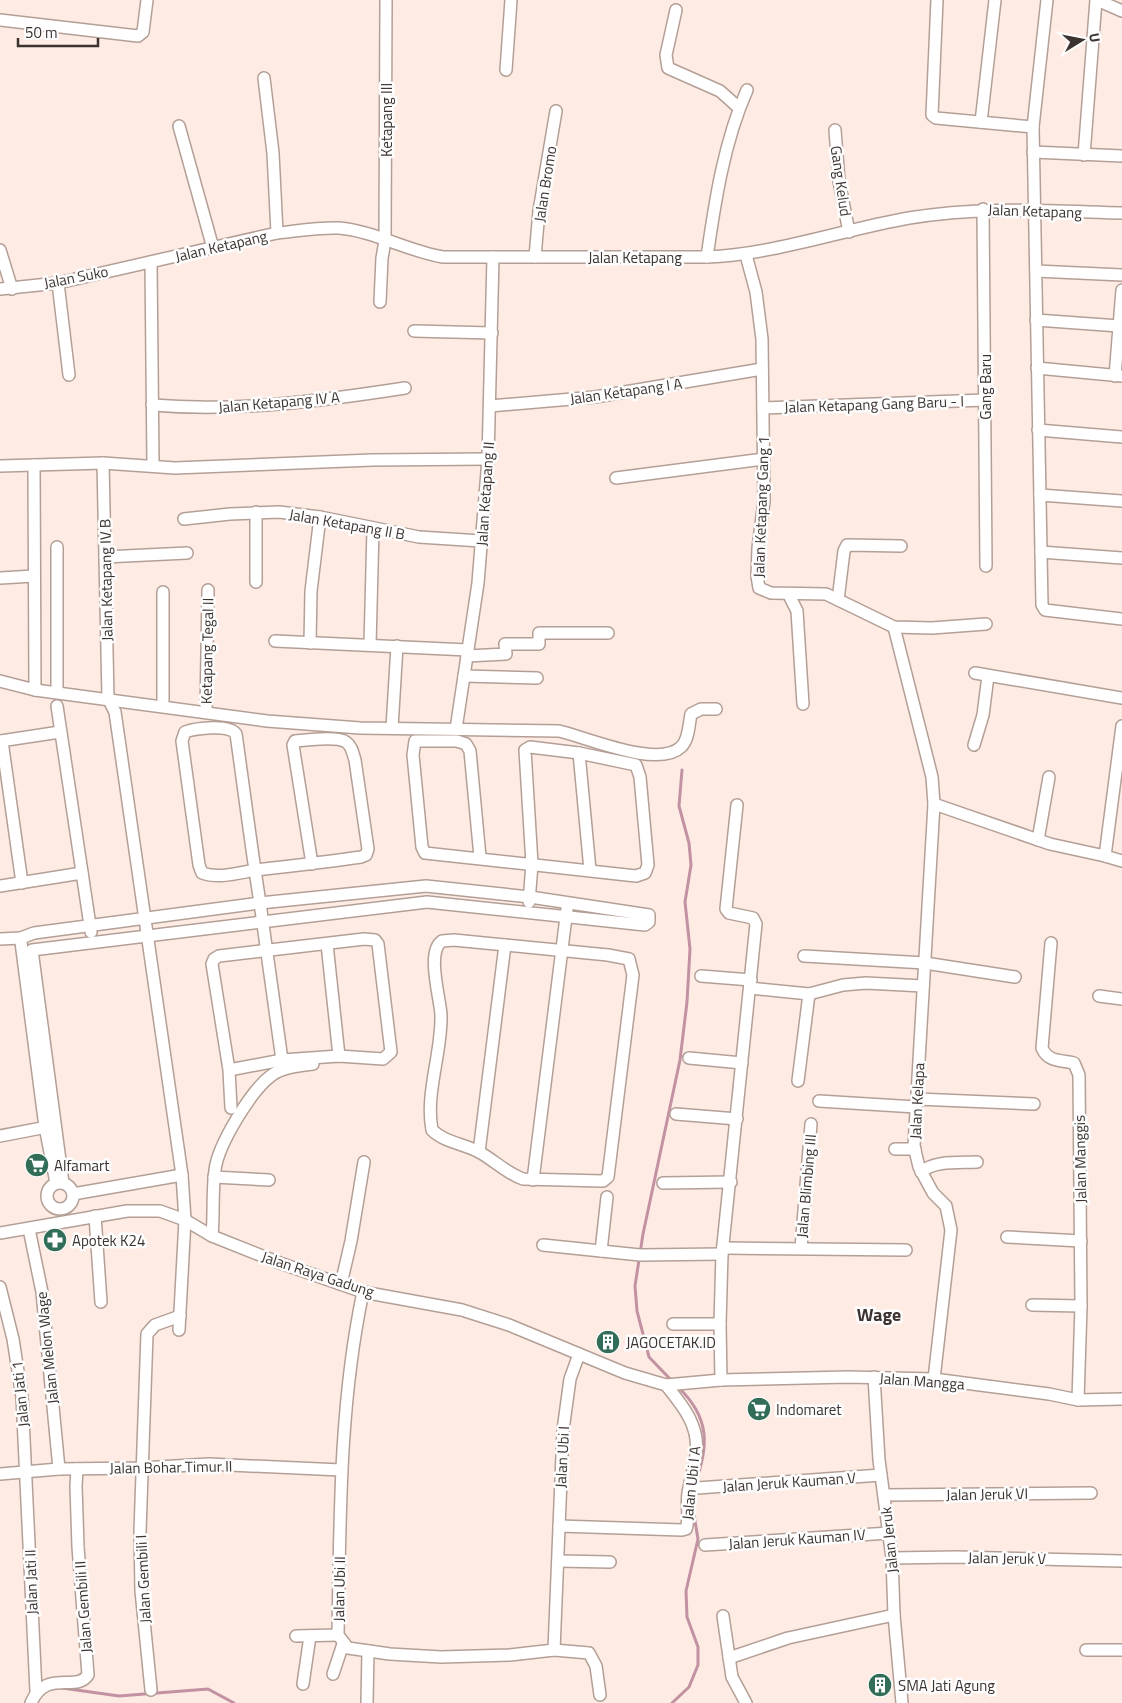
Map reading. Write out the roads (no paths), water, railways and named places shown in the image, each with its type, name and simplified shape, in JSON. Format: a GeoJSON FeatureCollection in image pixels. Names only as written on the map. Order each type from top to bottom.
{"type":"FeatureCollection","features":[{"type":"Feature","properties":{"kind":"street"},"geometry":{"type":"LineString","coordinates":[[0,20],[138,36],[143,32],[146,0]]}},
{"type":"Feature","properties":{"kind":"street","name":"Ketapang III"},"geometry":{"type":"LineString","coordinates":[[380,302],[382,258],[385,241],[386,0]]}},
{"type":"Feature","properties":{"kind":"street"},"geometry":{"type":"LineString","coordinates":[[506,70],[511,0]]}},
{"type":"Feature","properties":{"kind":"street"},"geometry":{"type":"LineString","coordinates":[[938,0],[932,115],[936,118],[1033,126]]}},
{"type":"Feature","properties":{"kind":"street"},"geometry":{"type":"LineString","coordinates":[[981,122],[995,0]]}},
{"type":"Feature","properties":{"kind":"street"},"geometry":{"type":"LineString","coordinates":[[1047,0],[1033,126],[1042,605],[1045,610],[1122,619]]}},
{"type":"Feature","properties":{"kind":"street"},"geometry":{"type":"LineString","coordinates":[[1084,154],[1096,0],[1122,11]]}},
{"type":"Feature","properties":{"kind":"street"},"geometry":{"type":"LineString","coordinates":[[676,10],[666,55],[668,68],[717,89],[739,108]]}},
{"type":"Feature","properties":{"kind":"street"},"geometry":{"type":"LineString","coordinates":[[264,78],[273,152],[277,234]]}},
{"type":"Feature","properties":{"kind":"street"},"geometry":{"type":"LineString","coordinates":[[707,257],[723,166],[739,108],[748,90]]}},
{"type":"Feature","properties":{"kind":"street","name":"Jalan Bromo"},"geometry":{"type":"LineString","coordinates":[[535,257],[539,211],[556,111]]}},
{"type":"Feature","properties":{"kind":"street"},"geometry":{"type":"LineString","coordinates":[[179,126],[213,248]]}},
{"type":"Feature","properties":{"kind":"street","name":"Gang Kelud"},"geometry":{"type":"LineString","coordinates":[[835,130],[839,181],[849,232]]}},
{"type":"Feature","properties":{"kind":"street"},"geometry":{"type":"LineString","coordinates":[[1033,152],[1122,156]]}},
{"type":"Feature","properties":{"kind":"street","name":"Jalan Ketapang"},"geometry":{"type":"LineString","coordinates":[[151,262],[277,234],[338,228],[362,232],[423,254],[443,257],[707,257],[746,255],[907,218],[983,209],[1122,213]]}},
{"type":"Feature","properties":{"kind":"street","name":"Gang Baru"},"geometry":{"type":"LineString","coordinates":[[983,209],[986,566]]}},
{"type":"Feature","properties":{"kind":"street"},"geometry":{"type":"LineString","coordinates":[[0,250],[12,288]]}},
{"type":"Feature","properties":{"kind":"street","name":"Jalan Ketapang Gang 1"},"geometry":{"type":"LineString","coordinates":[[746,255],[761,316],[764,501],[757,576],[759,588],[765,592],[789,595],[826,594],[894,627]]}},
{"type":"Feature","properties":{"kind":"street","name":"Jalan Ketapang II"},"geometry":{"type":"LineString","coordinates":[[456,729],[468,653],[481,542],[488,459],[492,333],[492,257]]}},
{"type":"Feature","properties":{"kind":"street"},"geometry":{"type":"LineString","coordinates":[[151,262],[153,465]]}},
{"type":"Feature","properties":{"kind":"street","name":"Jalan Suko"},"geometry":{"type":"LineString","coordinates":[[0,289],[58,282],[151,262]]}},
{"type":"Feature","properties":{"kind":"street"},"geometry":{"type":"LineString","coordinates":[[1036,271],[1122,275]]}},
{"type":"Feature","properties":{"kind":"street"},"geometry":{"type":"LineString","coordinates":[[58,282],[69,375]]}},
{"type":"Feature","properties":{"kind":"street"},"geometry":{"type":"LineString","coordinates":[[1037,368],[1119,376],[1119,326],[1122,290]]}},
{"type":"Feature","properties":{"kind":"street"},"geometry":{"type":"LineString","coordinates":[[1036,320],[1119,326]]}},
{"type":"Feature","properties":{"kind":"street"},"geometry":{"type":"LineString","coordinates":[[414,331],[492,333]]}},
{"type":"Feature","properties":{"kind":"street","name":"Jalan Ketapang I A"},"geometry":{"type":"LineString","coordinates":[[490,406],[595,397],[762,369]]}},
{"type":"Feature","properties":{"kind":"street","name":"Jalan Ketapang IV A"},"geometry":{"type":"LineString","coordinates":[[152,405],[199,408],[265,406],[405,388]]}},
{"type":"Feature","properties":{"kind":"street","name":"Jalan Ketapang Gang Baru - I"},"geometry":{"type":"LineString","coordinates":[[763,408],[985,400]]}},
{"type":"Feature","properties":{"kind":"street"},"geometry":{"type":"LineString","coordinates":[[1038,430],[1122,437]]}},
{"type":"Feature","properties":{"kind":"street"},"geometry":{"type":"LineString","coordinates":[[0,466],[103,463],[175,468],[372,460],[488,459]]}},
{"type":"Feature","properties":{"kind":"street"},"geometry":{"type":"LineString","coordinates":[[616,478],[764,459]]}},
{"type":"Feature","properties":{"kind":"street","name":"Jalan Ketapang IV B"},"geometry":{"type":"LineString","coordinates":[[103,463],[108,698],[115,712],[182,1175],[185,1220],[179,1330]]}},
{"type":"Feature","properties":{"kind":"street"},"geometry":{"type":"LineString","coordinates":[[34,465],[35,690]]}},
{"type":"Feature","properties":{"kind":"street"},"geometry":{"type":"LineString","coordinates":[[1040,495],[1122,501]]}},
{"type":"Feature","properties":{"kind":"street"},"geometry":{"type":"LineString","coordinates":[[256,512],[256,582]]}},
{"type":"Feature","properties":{"kind":"street","name":"Jalan Ketapang II B"},"geometry":{"type":"LineString","coordinates":[[184,518],[256,512],[320,517],[419,537],[481,542]]}},
{"type":"Feature","properties":{"kind":"street"},"geometry":{"type":"LineString","coordinates":[[310,643],[311,591],[320,517]]}},
{"type":"Feature","properties":{"kind":"street"},"geometry":{"type":"LineString","coordinates":[[370,645],[373,529]]}},
{"type":"Feature","properties":{"kind":"street"},"geometry":{"type":"LineString","coordinates":[[838,600],[844,551],[847,545],[901,546]]}},
{"type":"Feature","properties":{"kind":"street"},"geometry":{"type":"LineString","coordinates":[[57,547],[57,691]]}},
{"type":"Feature","properties":{"kind":"street"},"geometry":{"type":"LineString","coordinates":[[1041,552],[1122,558]]}},
{"type":"Feature","properties":{"kind":"street"},"geometry":{"type":"LineString","coordinates":[[105,557],[187,553]]}},
{"type":"Feature","properties":{"kind":"street"},"geometry":{"type":"LineString","coordinates":[[0,578],[34,576]]}},
{"type":"Feature","properties":{"kind":"street","name":"Ketapang Tegal II"},"geometry":{"type":"LineString","coordinates":[[206,712],[208,590]]}},
{"type":"Feature","properties":{"kind":"street"},"geometry":{"type":"LineString","coordinates":[[163,592],[163,705]]}},
{"type":"Feature","properties":{"kind":"street"},"geometry":{"type":"LineString","coordinates":[[789,595],[797,612],[803,704]]}},
{"type":"Feature","properties":{"kind":"street"},"geometry":{"type":"LineString","coordinates":[[894,627],[932,628],[986,624]]}},
{"type":"Feature","properties":{"kind":"street","name":"Jalan Kelapa"},"geometry":{"type":"LineString","coordinates":[[894,627],[932,777],[934,804],[915,1149],[921,1172],[933,1193],[946,1206],[951,1230],[934,1379]]}},
{"type":"Feature","properties":{"kind":"street"},"geometry":{"type":"LineString","coordinates":[[275,641],[397,646],[468,653],[506,654],[505,644],[539,644],[539,633],[608,633]]}},
{"type":"Feature","properties":{"kind":"street"},"geometry":{"type":"LineString","coordinates":[[392,728],[397,646]]}},
{"type":"Feature","properties":{"kind":"street"},"geometry":{"type":"LineString","coordinates":[[975,673],[1122,698]]}},
{"type":"Feature","properties":{"kind":"street"},"geometry":{"type":"LineString","coordinates":[[464,676],[537,678]]}},
{"type":"Feature","properties":{"kind":"street"},"geometry":{"type":"LineString","coordinates":[[974,745],[983,715],[988,676]]}},
{"type":"Feature","properties":{"kind":"street"},"geometry":{"type":"LineString","coordinates":[[0,681],[35,690],[57,691],[163,705],[267,721],[392,728],[559,731],[610,747],[669,753],[685,742],[690,714],[701,710],[716,709]]}},
{"type":"Feature","properties":{"kind":"street"},"geometry":{"type":"LineString","coordinates":[[57,706],[92,941]]}},
{"type":"Feature","properties":{"kind":"street"},"geometry":{"type":"LineString","coordinates":[[1105,856],[1122,726]]}},
{"type":"Feature","properties":{"kind":"street"},"geometry":{"type":"LineString","coordinates":[[282,1060],[260,903],[255,870],[234,731],[196,728],[186,732],[182,741],[199,865],[202,873],[216,876],[255,870],[312,864],[361,857],[368,853],[355,760],[351,747],[346,742],[338,740],[295,740],[293,745],[312,864]]}},
{"type":"Feature","properties":{"kind":"street"},"geometry":{"type":"LineString","coordinates":[[22,883],[1,741],[60,732]]}},
{"type":"Feature","properties":{"kind":"street"},"geometry":{"type":"LineString","coordinates":[[480,857],[470,751],[466,744],[457,741],[415,742],[413,754],[423,851],[429,854],[480,857],[532,864],[636,876],[645,873],[648,865],[640,777],[633,763],[579,753],[530,747],[525,750],[524,762],[532,864],[528,911]]}},
{"type":"Feature","properties":{"kind":"street"},"geometry":{"type":"LineString","coordinates":[[579,753],[590,870]]}},
{"type":"Feature","properties":{"kind":"street"},"geometry":{"type":"LineString","coordinates":[[1038,840],[1049,777]]}},
{"type":"Feature","properties":{"kind":"street"},"geometry":{"type":"LineString","coordinates":[[934,804],[1038,840],[1122,861]]}},
{"type":"Feature","properties":{"kind":"street"},"geometry":{"type":"LineString","coordinates":[[721,1380],[722,1251],[751,984],[755,920],[729,913],[726,909],[738,805]]}},
{"type":"Feature","properties":{"kind":"street"},"geometry":{"type":"LineString","coordinates":[[0,886],[82,873]]}},
{"type":"Feature","properties":{"kind":"street"},"geometry":{"type":"LineString","coordinates":[[426,886],[428,902]]}},
{"type":"Feature","properties":{"kind":"street"},"geometry":{"type":"LineString","coordinates":[[0,939],[21,938],[34,933],[260,903],[426,886],[530,897],[648,914],[650,922],[645,925],[528,911],[428,902],[92,941],[31,951],[38,1035]]}},
{"type":"Feature","properties":{"kind":"street"},"geometry":{"type":"LineString","coordinates":[[343,894],[346,912]]}},
{"type":"Feature","properties":{"kind":"street"},"geometry":{"type":"LineString","coordinates":[[532,1180],[568,903]]}},
{"type":"Feature","properties":{"kind":"street"},"geometry":{"type":"LineString","coordinates":[[21,938],[38,1035],[50,1127],[60,1183]]}},
{"type":"Feature","properties":{"kind":"street"},"geometry":{"type":"LineString","coordinates":[[228,1070],[282,1060],[340,1056],[383,1059],[391,1052],[378,944],[374,940],[364,939],[219,956],[214,959],[212,964],[228,1070],[231,1108]]}},
{"type":"Feature","properties":{"kind":"street"},"geometry":{"type":"LineString","coordinates":[[442,941],[505,945],[630,959],[632,965],[608,1177],[603,1181],[532,1180],[514,1175],[479,1152],[438,1136],[432,1130],[432,1108],[441,1030],[435,971],[435,949],[442,941]]}},
{"type":"Feature","properties":{"kind":"street","name":"Jalan Manggis"},"geometry":{"type":"LineString","coordinates":[[1051,942],[1042,1048],[1045,1055],[1051,1060],[1074,1063],[1079,1075],[1081,1306],[1078,1400]]}},
{"type":"Feature","properties":{"kind":"street"},"geometry":{"type":"LineString","coordinates":[[327,944],[340,1056]]}},
{"type":"Feature","properties":{"kind":"street"},"geometry":{"type":"LineString","coordinates":[[479,1152],[505,945]]}},
{"type":"Feature","properties":{"kind":"street"},"geometry":{"type":"LineString","coordinates":[[804,956],[924,963],[1015,978]]}},
{"type":"Feature","properties":{"kind":"street"},"geometry":{"type":"LineString","coordinates":[[701,976],[809,994],[826,988],[866,984],[923,986]]}},
{"type":"Feature","properties":{"kind":"street"},"geometry":{"type":"LineString","coordinates":[[798,1081],[809,994]]}},
{"type":"Feature","properties":{"kind":"street"},"geometry":{"type":"LineString","coordinates":[[1099,996],[1122,999]]}},
{"type":"Feature","properties":{"kind":"street"},"geometry":{"type":"LineString","coordinates":[[689,1058],[742,1063]]}},
{"type":"Feature","properties":{"kind":"street"},"geometry":{"type":"LineString","coordinates":[[212,1236],[214,1170],[226,1137],[243,1110],[272,1076],[288,1068],[322,1062]]}},
{"type":"Feature","properties":{"kind":"street"},"geometry":{"type":"LineString","coordinates":[[819,1101],[1034,1104]]}},
{"type":"Feature","properties":{"kind":"street"},"geometry":{"type":"LineString","coordinates":[[676,1114],[737,1119]]}},
{"type":"Feature","properties":{"kind":"street","name":"Jalan Blimbing III"},"geometry":{"type":"LineString","coordinates":[[801,1248],[811,1124]]}},
{"type":"Feature","properties":{"kind":"street"},"geometry":{"type":"LineString","coordinates":[[0,1136],[50,1127]]}},
{"type":"Feature","properties":{"kind":"street"},"geometry":{"type":"LineString","coordinates":[[895,1149],[915,1149]]}},
{"type":"Feature","properties":{"kind":"street"},"geometry":{"type":"LineString","coordinates":[[341,1284],[351,1241],[364,1162]]}},
{"type":"Feature","properties":{"kind":"street"},"geometry":{"type":"LineString","coordinates":[[921,1172],[927,1167],[944,1163],[977,1162]]}},
{"type":"Feature","properties":{"kind":"street"},"geometry":{"type":"LineString","coordinates":[[73,1194],[182,1175]]}},
{"type":"Feature","properties":{"kind":"street"},"geometry":{"type":"LineString","coordinates":[[214,1177],[268,1180]]}},
{"type":"Feature","properties":{"kind":"street"},"geometry":{"type":"LineString","coordinates":[[663,1183],[731,1182]]}},
{"type":"Feature","properties":{"kind":"street"},"geometry":{"type":"LineString","coordinates":[[60,1183],[68,1185],[73,1194],[69,1205],[64,1208],[52,1206],[47,1198],[49,1189],[60,1183]]}},
{"type":"Feature","properties":{"kind":"street"},"geometry":{"type":"LineString","coordinates":[[601,1251],[607,1198]]}},
{"type":"Feature","properties":{"kind":"street"},"geometry":{"type":"LineString","coordinates":[[64,1208],[66,1221]]}},
{"type":"Feature","properties":{"kind":"street","name":"Jalan Raya Gadung"},"geometry":{"type":"LineString","coordinates":[[0,1232],[29,1229],[127,1211],[160,1211],[185,1220],[212,1236],[363,1292],[462,1310],[509,1324],[625,1373],[670,1385],[721,1380]]}},
{"type":"Feature","properties":{"kind":"street"},"geometry":{"type":"LineString","coordinates":[[95,1216],[101,1302]]}},
{"type":"Feature","properties":{"kind":"street","name":"Jalan Melon Wage"},"geometry":{"type":"LineString","coordinates":[[29,1229],[42,1292],[59,1469]]}},
{"type":"Feature","properties":{"kind":"street"},"geometry":{"type":"LineString","coordinates":[[1007,1238],[1081,1241]]}},
{"type":"Feature","properties":{"kind":"street"},"geometry":{"type":"LineString","coordinates":[[543,1245],[640,1255],[801,1248],[906,1250]]}},
{"type":"Feature","properties":{"kind":"street","name":"Jalan Jati 1"},"geometry":{"type":"LineString","coordinates":[[0,1287],[13,1339],[22,1397],[27,1472]]}},
{"type":"Feature","properties":{"kind":"street","name":"Jalan Ubi II"},"geometry":{"type":"LineString","coordinates":[[363,1292],[347,1394],[341,1470],[340,1640],[348,1648],[441,1657],[510,1655],[554,1650],[589,1653],[596,1666],[600,1695]]}},
{"type":"Feature","properties":{"kind":"street"},"geometry":{"type":"LineString","coordinates":[[1032,1305],[1081,1306]]}},
{"type":"Feature","properties":{"kind":"street","name":"Jalan Gembili I"},"geometry":{"type":"LineString","coordinates":[[151,1690],[141,1591],[141,1468],[147,1381],[147,1334],[155,1326],[180,1316]]}},
{"type":"Feature","properties":{"kind":"street"},"geometry":{"type":"LineString","coordinates":[[673,1324],[720,1324]]}},
{"type":"Feature","properties":{"kind":"street","name":"Jalan Ubi I"},"geometry":{"type":"LineString","coordinates":[[558,1561],[563,1430],[570,1379],[579,1354]]}},
{"type":"Feature","properties":{"kind":"street","name":"Jalan Mangga"},"geometry":{"type":"LineString","coordinates":[[721,1380],[874,1377],[934,1379],[1049,1394],[1078,1400],[1122,1399]]}},
{"type":"Feature","properties":{"kind":"street","name":"Jalan Jeruk"},"geometry":{"type":"LineString","coordinates":[[874,1377],[881,1475],[892,1558],[894,1614],[902,1703]]}},
{"type":"Feature","properties":{"kind":"street","name":"Jalan Ubi I A"},"geometry":{"type":"LineString","coordinates":[[559,1526],[682,1530],[686,1528],[688,1495],[696,1453],[696,1438],[693,1424],[670,1385]]}},
{"type":"Feature","properties":{"kind":"street","name":"Jalan Bohar Timur II"},"geometry":{"type":"LineString","coordinates":[[0,1474],[59,1469],[141,1468],[209,1464],[341,1470]]}},
{"type":"Feature","properties":{"kind":"street","name":"Jalan Gembili II"},"geometry":{"type":"LineString","coordinates":[[36,1691],[57,1682],[80,1682],[88,1675],[78,1547],[77,1469]]}},
{"type":"Feature","properties":{"kind":"street","name":"Jalan Jati II"},"geometry":{"type":"LineString","coordinates":[[27,1472],[36,1691]]}},
{"type":"Feature","properties":{"kind":"street","name":"Jalan Jeruk Kauman V"},"geometry":{"type":"LineString","coordinates":[[696,1488],[881,1475]]}},
{"type":"Feature","properties":{"kind":"street","name":"Jalan Jeruk VI"},"geometry":{"type":"LineString","coordinates":[[884,1495],[1091,1493]]}},
{"type":"Feature","properties":{"kind":"street","name":"Jalan Jeruk Kauman IV"},"geometry":{"type":"LineString","coordinates":[[705,1545],[889,1532]]}},
{"type":"Feature","properties":{"kind":"street","name":"Jalan Jeruk V"},"geometry":{"type":"LineString","coordinates":[[892,1558],[956,1557],[1122,1561]]}},
{"type":"Feature","properties":{"kind":"street"},"geometry":{"type":"LineString","coordinates":[[554,1650],[558,1561],[610,1562]]}},
{"type":"Feature","properties":{"kind":"street"},"geometry":{"type":"LineString","coordinates":[[729,1658],[788,1638],[894,1614]]}},
{"type":"Feature","properties":{"kind":"street"},"geometry":{"type":"LineString","coordinates":[[723,1616],[734,1682],[746,1703]]}},
{"type":"Feature","properties":{"kind":"street"},"geometry":{"type":"LineString","coordinates":[[296,1636],[340,1640],[333,1674]]}},
{"type":"Feature","properties":{"kind":"street"},"geometry":{"type":"LineString","coordinates":[[302,1684],[310,1636]]}},
{"type":"Feature","properties":{"kind":"street"},"geometry":{"type":"LineString","coordinates":[[1086,1650],[1122,1650]]}},
{"type":"Feature","properties":{"kind":"street"},"geometry":{"type":"LineString","coordinates":[[367,1703],[368,1651]]}},
{"type":"Feature","properties":{"kind":"street"},"geometry":{"type":"LineString","coordinates":[[31,1703],[36,1691]]}},
{"type":"Feature","properties":{"kind":"waterway"},"geometry":{"type":"LineString","coordinates":[[672,1381],[649,1357],[637,1311],[635,1286],[643,1234],[680,1060],[687,1002],[690,949],[685,902],[691,865],[689,843],[679,806],[682,770]]}},
{"type":"Feature","properties":{"kind":"waterway"},"geometry":{"type":"LineString","coordinates":[[679,1388],[697,1410],[704,1433],[703,1457],[695,1484]]}},
{"type":"Feature","properties":{"kind":"waterway"},"geometry":{"type":"LineString","coordinates":[[672,1703],[689,1687],[698,1665],[698,1647],[687,1617],[686,1591],[698,1539],[694,1515],[694,1491]]}},
{"type":"Feature","properties":{"kind":"waterway"},"geometry":{"type":"LineString","coordinates":[[62,1688],[119,1696],[208,1689],[234,1703]]}},
{"type":"Feature","properties":{"kind":"place","name":"Alfamart"},"geometry":{"type":"Point","coordinates":[37,1165]}},
{"type":"Feature","properties":{"kind":"place","name":"Apotek K24"},"geometry":{"type":"Point","coordinates":[55,1240]}},
{"type":"Feature","properties":{"kind":"place","name":"JAGOCETAK.ID"},"geometry":{"type":"Point","coordinates":[608,1342]}},
{"type":"Feature","properties":{"kind":"place","name":"Indomaret"},"geometry":{"type":"Point","coordinates":[759,1409]}},
{"type":"Feature","properties":{"kind":"place","name":"SMA Jati Agung"},"geometry":{"type":"Point","coordinates":[880,1685]}},
{"type":"Feature","properties":{"kind":"district","name":"Wage"},"geometry":{"type":"Point","coordinates":[879,1314]}}]}
